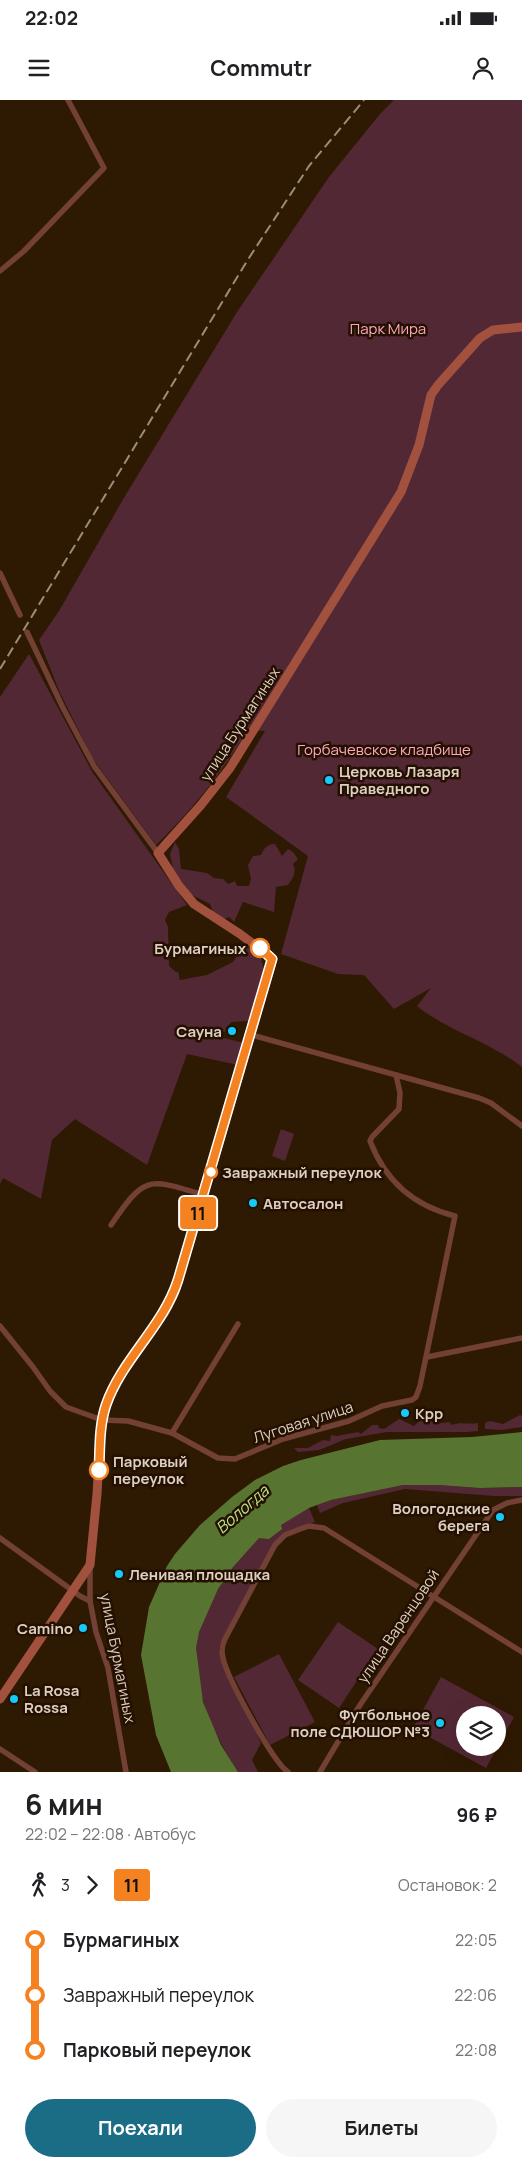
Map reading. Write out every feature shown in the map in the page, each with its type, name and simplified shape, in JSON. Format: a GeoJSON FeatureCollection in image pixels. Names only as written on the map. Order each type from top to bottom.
{"type":"FeatureCollection","features":[{"type":"Feature","properties":{"kind":"street"},"geometry":{"type":"LineString","coordinates":[[0,271],[24,251],[104,168],[68,100]]}},
{"type":"Feature","properties":{"kind":"street","name":"улица Бурмагиных"},"geometry":{"type":"LineString","coordinates":[[126,1772],[108,1668],[96,1632],[90,1601],[90,1565],[102,1420],[108,1398],[120,1376],[170,1302],[252,1035],[272,959],[240,934],[194,904],[178,886],[158,853],[201,805],[230,768],[401,492],[419,445],[431,396],[438,385],[480,338],[493,330],[522,327]]}},
{"type":"Feature","properties":{"kind":"street"},"geometry":{"type":"LineString","coordinates":[[0,573],[20,615]]}},
{"type":"Feature","properties":{"kind":"street"},"geometry":{"type":"LineString","coordinates":[[27,632],[63,708],[94,766],[158,853]]}},
{"type":"Feature","properties":{"kind":"street"},"geometry":{"type":"LineString","coordinates":[[252,1035],[479,1098],[492,1103],[522,1126]]}},
{"type":"Feature","properties":{"kind":"street"},"geometry":{"type":"LineString","coordinates":[[396,1075],[400,1093],[399,1109],[372,1137],[370,1141],[373,1150],[388,1174],[407,1194],[430,1208],[455,1216],[427,1357],[522,1338]]}},
{"type":"Feature","properties":{"kind":"street"},"geometry":{"type":"LineString","coordinates":[[111,1225],[131,1196],[150,1184],[167,1185],[204,1195]]}},
{"type":"Feature","properties":{"kind":"street"},"geometry":{"type":"LineString","coordinates":[[0,1326],[58,1400],[66,1407],[102,1420],[135,1423],[172,1433],[238,1324]]}},
{"type":"Feature","properties":{"kind":"street","name":"Луговая улица"},"geometry":{"type":"LineString","coordinates":[[172,1433],[218,1458],[235,1459],[283,1439],[349,1422],[382,1406],[408,1402],[416,1397],[427,1357]]}},
{"type":"Feature","properties":{"kind":"street","name":"улица Варенцовой"},"geometry":{"type":"LineString","coordinates":[[320,1772],[360,1705],[493,1510],[507,1503],[522,1500]]}},
{"type":"Feature","properties":{"kind":"street"},"geometry":{"type":"LineString","coordinates":[[288,1772],[268,1750],[225,1666],[222,1651],[223,1644],[275,1545],[286,1535],[309,1526],[317,1526],[331,1531],[432,1598],[522,1652]]}},
{"type":"Feature","properties":{"kind":"street"},"geometry":{"type":"LineString","coordinates":[[0,1538],[80,1596],[90,1601]]}},
{"type":"Feature","properties":{"kind":"street"},"geometry":{"type":"LineString","coordinates":[[0,1699],[90,1565]]}},
{"type":"Feature","properties":{"kind":"street"},"geometry":{"type":"LineString","coordinates":[[0,1749],[35,1772]]}},
{"type":"Feature","properties":{"kind":"green space"},"geometry":{"type":"Polygon","coordinates":[[[394,100],[522,100],[522,1067],[496,1050],[442,1023],[417,1006],[431,988],[394,1009],[364,975],[338,974],[281,954],[308,856],[226,797],[265,731],[248,730],[206,790],[156,845],[93,759],[60,693],[39,640],[59,611],[125,496],[237,312],[329,177],[380,114],[394,100]]]}},
{"type":"Feature","properties":{"kind":"green space"},"geometry":{"type":"Polygon","coordinates":[[[29,654],[93,773],[187,905],[169,912],[165,920],[168,927],[169,966],[178,972],[180,980],[207,975],[233,962],[245,944],[261,958],[264,970],[249,1021],[232,1022],[226,1027],[225,1032],[221,1031],[220,1037],[244,1043],[238,1065],[187,1054],[147,1165],[75,1119],[52,1140],[41,1199],[3,1178],[0,1184],[0,697],[29,654]]]}},
{"type":"Feature","properties":{"kind":"green space"},"geometry":{"type":"Polygon","coordinates":[[[175,842],[179,849],[181,869],[207,873],[214,878],[223,879],[228,884],[235,881],[237,886],[249,886],[251,879],[248,865],[253,856],[261,855],[265,848],[270,845],[275,844],[282,856],[288,849],[298,859],[293,864],[293,877],[288,885],[276,887],[274,912],[243,902],[234,922],[229,917],[222,920],[214,915],[210,904],[188,893],[173,869],[170,854],[175,842]]]}},
{"type":"Feature","properties":{"kind":"green space"},"geometry":{"type":"Polygon","coordinates":[[[281,1129],[294,1134],[285,1161],[272,1156],[281,1129]]]}},
{"type":"Feature","properties":{"kind":"green space"},"geometry":{"type":"Polygon","coordinates":[[[520,1415],[522,1416],[522,1427],[502,1430],[485,1429],[485,1423],[490,1421],[503,1424],[520,1415]]]}},
{"type":"Feature","properties":{"kind":"green space"},"geometry":{"type":"Polygon","coordinates":[[[399,1419],[414,1426],[425,1420],[437,1424],[449,1422],[452,1425],[458,1423],[478,1423],[478,1431],[387,1432],[346,1439],[319,1450],[298,1452],[294,1448],[308,1448],[323,1440],[330,1441],[331,1435],[337,1436],[358,1432],[361,1434],[372,1425],[378,1425],[379,1428],[384,1429],[399,1419]]]}},
{"type":"Feature","properties":{"kind":"green space"},"geometry":{"type":"Polygon","coordinates":[[[403,1485],[480,1488],[522,1487],[522,1496],[494,1496],[405,1489],[343,1503],[320,1513],[317,1505],[331,1500],[403,1485]]]}},
{"type":"Feature","properties":{"kind":"green space"},"geometry":{"type":"Polygon","coordinates":[[[309,1508],[315,1522],[293,1529],[274,1544],[220,1644],[219,1650],[261,1743],[252,1760],[258,1772],[238,1772],[221,1744],[202,1697],[196,1664],[199,1630],[206,1611],[232,1567],[255,1541],[309,1508]]]}},
{"type":"Feature","properties":{"kind":"green space"},"geometry":{"type":"Polygon","coordinates":[[[338,1622],[378,1649],[339,1708],[298,1680],[338,1622]]]}},
{"type":"Feature","properties":{"kind":"green space"},"geometry":{"type":"Polygon","coordinates":[[[279,1654],[315,1722],[270,1745],[234,1677],[279,1654]]]}},
{"type":"Feature","properties":{"kind":"green space","name":"Футбольное поле СДЮШОР №3"},"geometry":{"type":"Polygon","coordinates":[[[441,1677],[494,1706],[456,1706],[456,1752],[413,1728],[441,1677]]]}},
{"type":"Feature","properties":{"kind":"green space","name":"Футбольное поле СДЮШОР №3"},"geometry":{"type":"Polygon","coordinates":[[[506,1713],[514,1717],[506,1732],[506,1713]]]}},
{"type":"Feature","properties":{"kind":"green space","name":"Футбольное поле СДЮШОР №3"},"geometry":{"type":"Polygon","coordinates":[[[464,1756],[493,1756],[486,1768],[464,1756]]]}},
{"type":"Feature","properties":{"kind":"water","name":"Вологда"},"geometry":{"type":"Polygon","coordinates":[[[522,1432],[522,1487],[480,1488],[403,1485],[331,1500],[309,1508],[281,1525],[282,1529],[269,1539],[259,1538],[233,1567],[218,1589],[199,1632],[196,1648],[203,1702],[221,1745],[238,1772],[171,1772],[156,1735],[141,1655],[149,1607],[167,1566],[200,1525],[255,1480],[283,1466],[301,1460],[380,1440],[472,1437],[522,1432]]]}},
{"type":"Feature","properties":{"kind":"railway"},"geometry":{"type":"LineString","coordinates":[[0,669],[247,261],[309,166],[364,100]]}},
{"type":"Feature","properties":{"kind":"bus line","name":"11"},"geometry":{"type":"LineString","coordinates":[[99,1470],[102,1420],[111,1392],[134,1353],[165,1312],[175,1292],[252,1035],[272,959],[260,948]]}},
{"type":"Feature","properties":{"kind":"place","name":"Церковь Лазаря Праведного"},"geometry":{"type":"Point","coordinates":[329,780]}},
{"type":"Feature","properties":{"kind":"place","name":"Бурмагиных"},"geometry":{"type":"Point","coordinates":[260,948]}},
{"type":"Feature","properties":{"kind":"place","name":"Сауна"},"geometry":{"type":"Point","coordinates":[232,1031]}},
{"type":"Feature","properties":{"kind":"place","name":"Завражный переулок"},"geometry":{"type":"Point","coordinates":[211,1172]}},
{"type":"Feature","properties":{"kind":"place","name":"Автосалон"},"geometry":{"type":"Point","coordinates":[253,1203]}},
{"type":"Feature","properties":{"kind":"place","name":"Kpp"},"geometry":{"type":"Point","coordinates":[405,1413]}},
{"type":"Feature","properties":{"kind":"place","name":"Парковый переулок"},"geometry":{"type":"Point","coordinates":[99,1470]}},
{"type":"Feature","properties":{"kind":"place","name":"Вологодские берега"},"geometry":{"type":"Point","coordinates":[500,1517]}},
{"type":"Feature","properties":{"kind":"place","name":"Ленивая площадка"},"geometry":{"type":"Point","coordinates":[119,1574]}},
{"type":"Feature","properties":{"kind":"place","name":"Camino"},"geometry":{"type":"Point","coordinates":[83,1628]}},
{"type":"Feature","properties":{"kind":"place","name":"La Rosa Rossa"},"geometry":{"type":"Point","coordinates":[14,1699]}},
{"type":"Feature","properties":{"kind":"place","name":"Футбольное поле СДЮШОР №3"},"geometry":{"type":"Point","coordinates":[440,1723]}},
{"type":"Feature","properties":{"kind":"park label","name":"Парк Мира"},"geometry":{"type":"Point","coordinates":[388,328]}},
{"type":"Feature","properties":{"kind":"park label","name":"Горбачевское кладбище"},"geometry":{"type":"Point","coordinates":[384,749]}}]}
